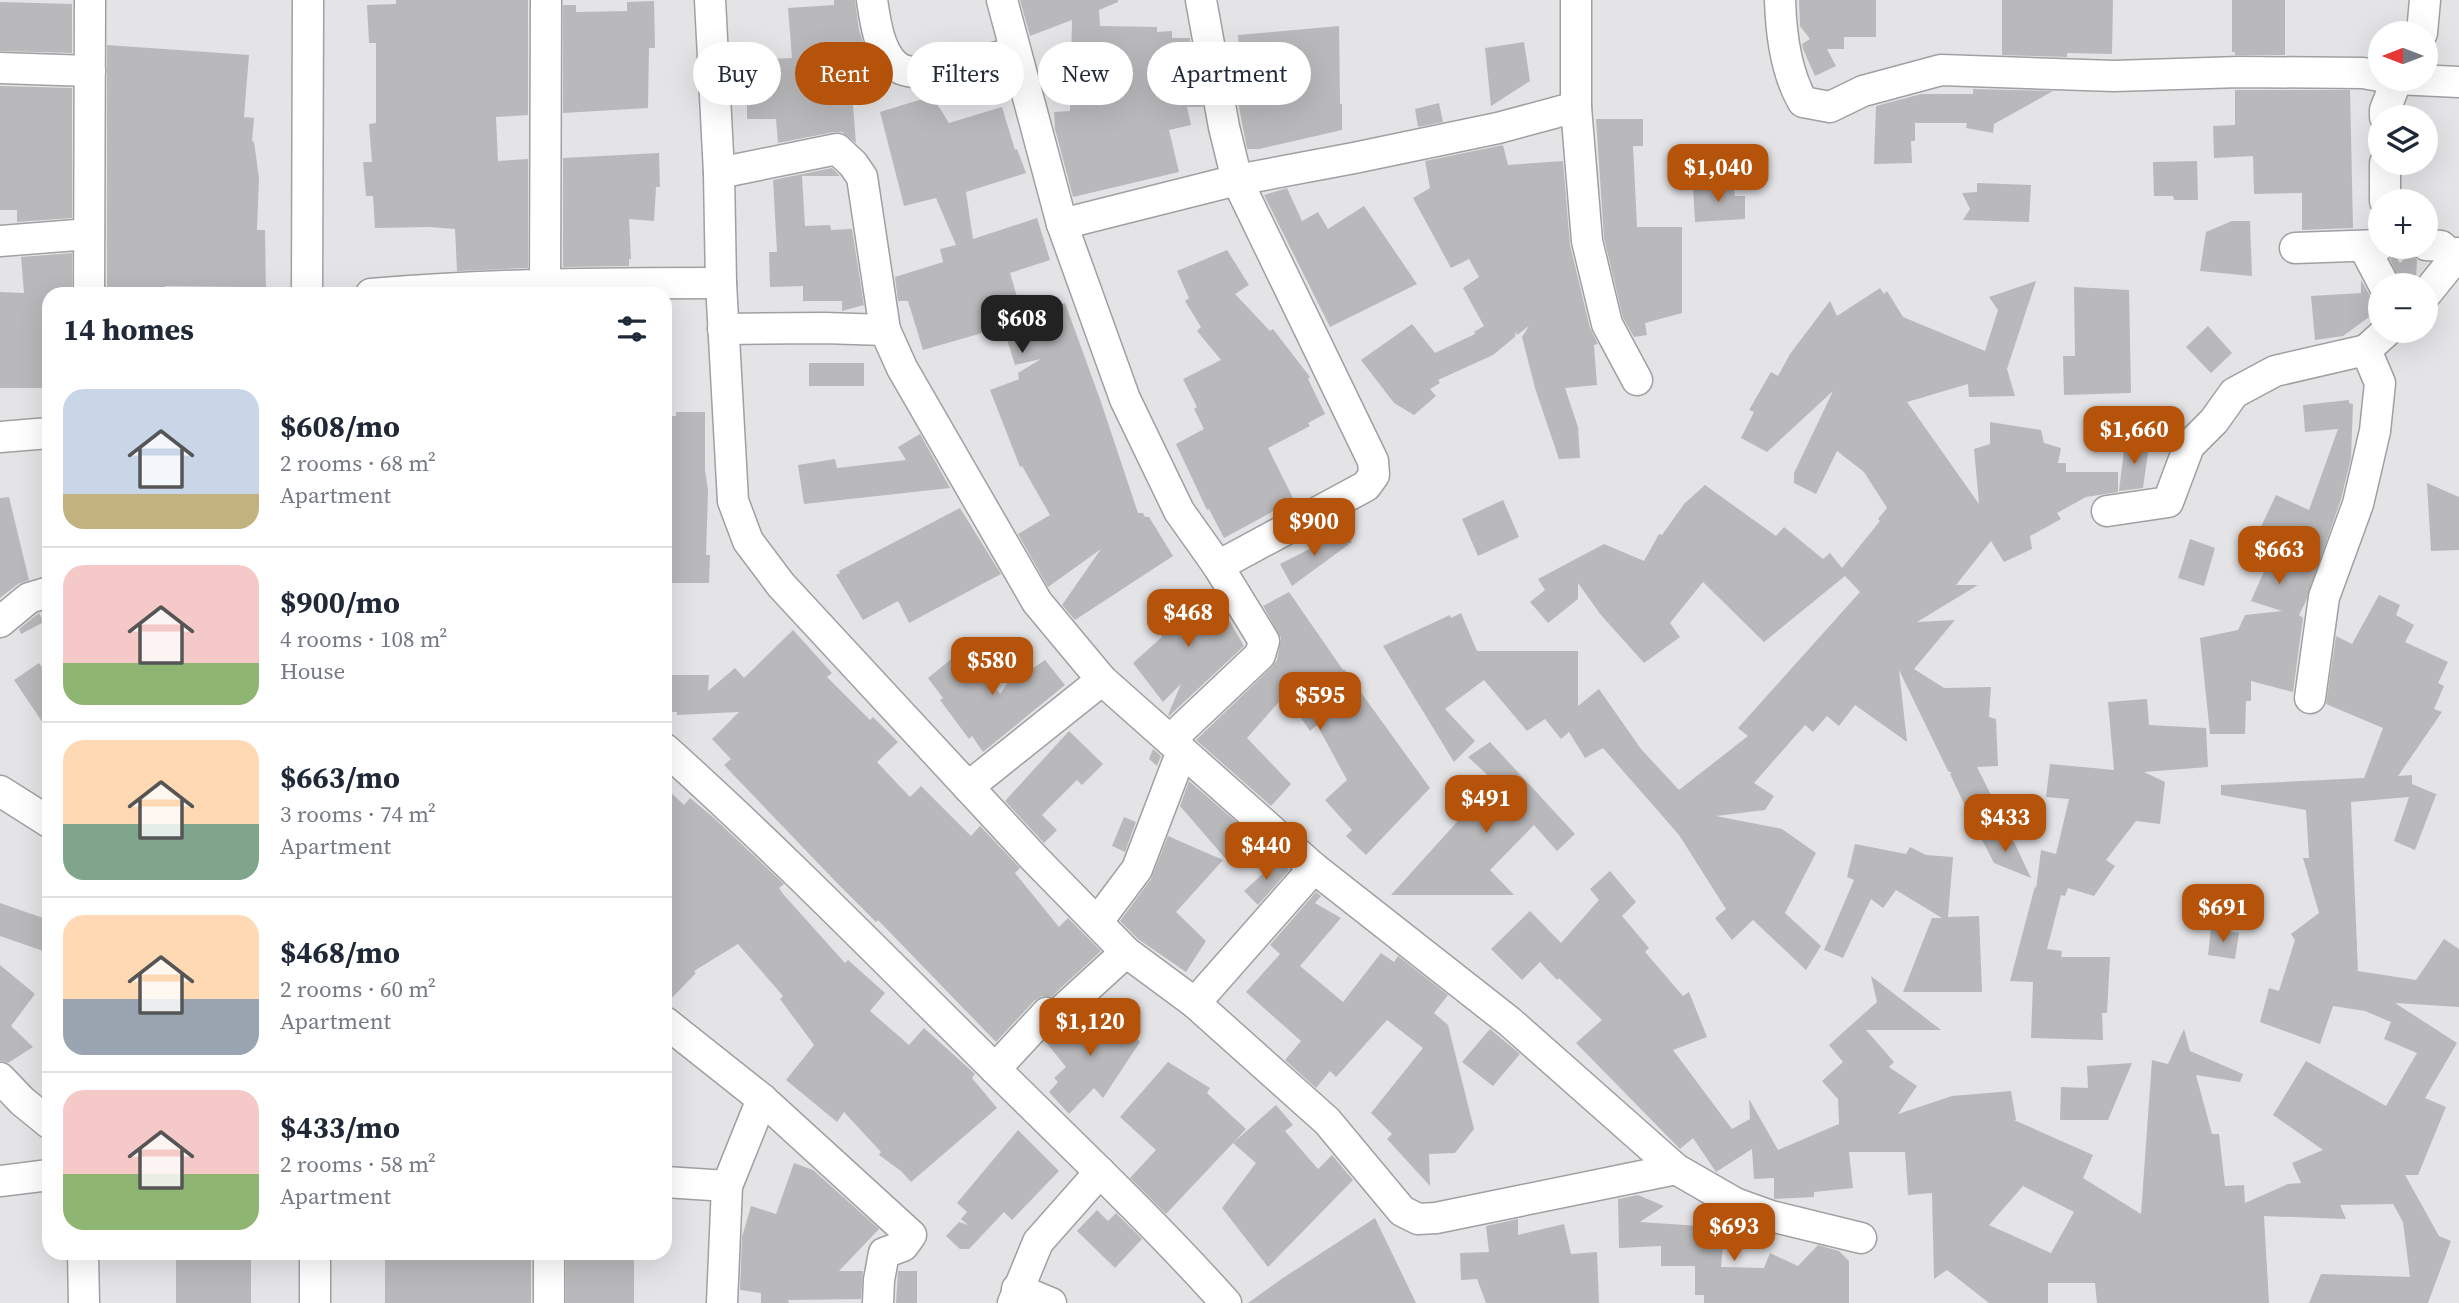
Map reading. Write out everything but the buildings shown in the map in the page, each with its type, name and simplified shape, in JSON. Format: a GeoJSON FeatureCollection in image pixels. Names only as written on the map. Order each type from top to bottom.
{"type":"FeatureCollection","features":[{"type":"Feature","properties":{"kind":"street"},"geometry":{"type":"LineString","coordinates":[[89,287],[90,0]]}},
{"type":"Feature","properties":{"kind":"street"},"geometry":{"type":"LineString","coordinates":[[307,287],[308,0]]}},
{"type":"Feature","properties":{"kind":"street"},"geometry":{"type":"LineString","coordinates":[[545,287],[546,0]]}},
{"type":"Feature","properties":{"kind":"street"},"geometry":{"type":"LineString","coordinates":[[710,0],[719,173],[723,329],[733,501],[748,541],[781,585],[968,788],[1126,952],[1195,1003],[1327,1121],[1402,1211],[1418,1219],[1449,1216],[1676,1169]]}},
{"type":"Feature","properties":{"kind":"street"},"geometry":{"type":"LineString","coordinates":[[873,0],[876,25],[885,50],[895,65],[907,72]]}},
{"type":"Feature","properties":{"kind":"street"},"geometry":{"type":"LineString","coordinates":[[1002,0],[1012,42]]}},
{"type":"Feature","properties":{"kind":"street"},"geometry":{"type":"LineString","coordinates":[[1200,0],[1237,180],[1373,461],[1374,475],[1366,485],[1218,566]]}},
{"type":"Feature","properties":{"kind":"street"},"geometry":{"type":"LineString","coordinates":[[1576,0],[1576,107],[1587,242],[1606,324],[1637,380]]}},
{"type":"Feature","properties":{"kind":"street"},"geometry":{"type":"LineString","coordinates":[[1780,0],[1793,85],[1802,102],[1830,107],[1863,91],[1941,70],[2114,76],[2240,72],[2368,74]]}},
{"type":"Feature","properties":{"kind":"street"},"geometry":{"type":"LineString","coordinates":[[2423,21],[2425,0]]}},
{"type":"Feature","properties":{"kind":"street"},"geometry":{"type":"LineString","coordinates":[[0,68],[90,71]]}},
{"type":"Feature","properties":{"kind":"street"},"geometry":{"type":"LineString","coordinates":[[2438,81],[2459,82]]}},
{"type":"Feature","properties":{"kind":"street"},"geometry":{"type":"LineString","coordinates":[[1024,88],[1062,224],[1125,399],[1179,511],[1218,566],[1264,641],[1260,655],[1176,745],[1137,870],[1098,921]]}},
{"type":"Feature","properties":{"kind":"street"},"geometry":{"type":"LineString","coordinates":[[1062,224],[1237,180],[1498,128],[1576,107]]}},
{"type":"Feature","properties":{"kind":"street"},"geometry":{"type":"LineString","coordinates":[[719,173],[837,149],[853,164],[862,177],[885,330],[902,368],[1037,602],[1102,680],[1314,868],[1510,1022],[1676,1169],[1735,1203],[1771,1216],[1861,1238]]}},
{"type":"Feature","properties":{"kind":"street"},"geometry":{"type":"LineString","coordinates":[[0,241],[89,234]]}},
{"type":"Feature","properties":{"kind":"street"},"geometry":{"type":"LineString","coordinates":[[2295,248],[2368,246]]}},
{"type":"Feature","properties":{"kind":"street"},"geometry":{"type":"LineString","coordinates":[[2438,246],[2457,255],[2438,279]]}},
{"type":"Feature","properties":{"kind":"street"},"geometry":{"type":"LineString","coordinates":[[580,287],[721,283]]}},
{"type":"Feature","properties":{"kind":"street"},"geometry":{"type":"LineString","coordinates":[[447,287],[502,287]]}},
{"type":"Feature","properties":{"kind":"street"},"geometry":{"type":"LineString","coordinates":[[723,329],[824,327],[885,330]]}},
{"type":"Feature","properties":{"kind":"street"},"geometry":{"type":"LineString","coordinates":[[2107,511],[2168,502],[2189,446],[2214,421],[2234,393],[2275,371],[2368,342]]}},
{"type":"Feature","properties":{"kind":"street"},"geometry":{"type":"LineString","coordinates":[[2310,698],[2324,597],[2358,504],[2375,431],[2380,383],[2376,343]]}},
{"type":"Feature","properties":{"kind":"street"},"geometry":{"type":"LineString","coordinates":[[0,437],[42,434]]}},
{"type":"Feature","properties":{"kind":"street"},"geometry":{"type":"LineString","coordinates":[[0,622],[29,598],[42,594]]}},
{"type":"Feature","properties":{"kind":"street"},"geometry":{"type":"LineString","coordinates":[[968,788],[1102,680]]}},
{"type":"Feature","properties":{"kind":"street"},"geometry":{"type":"LineString","coordinates":[[672,755],[746,821],[1100,1172],[1226,1303]]}},
{"type":"Feature","properties":{"kind":"street"},"geometry":{"type":"LineString","coordinates":[[0,791],[42,817]]}},
{"type":"Feature","properties":{"kind":"street"},"geometry":{"type":"LineString","coordinates":[[1195,1003],[1314,868]]}},
{"type":"Feature","properties":{"kind":"street"},"geometry":{"type":"LineString","coordinates":[[995,1069],[1047,1013],[1056,1016],[1126,952]]}},
{"type":"Feature","properties":{"kind":"street"},"geometry":{"type":"LineString","coordinates":[[672,1028],[762,1100],[911,1235],[903,1246],[884,1253],[878,1303]]}},
{"type":"Feature","properties":{"kind":"street"},"geometry":{"type":"LineString","coordinates":[[0,1079],[42,1117]]}},
{"type":"Feature","properties":{"kind":"street"},"geometry":{"type":"LineString","coordinates":[[722,1303],[727,1186],[762,1100]]}},
{"type":"Feature","properties":{"kind":"street"},"geometry":{"type":"LineString","coordinates":[[1051,1303],[1015,1296],[1038,1242],[1100,1172]]}},
{"type":"Feature","properties":{"kind":"street"},"geometry":{"type":"LineString","coordinates":[[0,1181],[42,1176]]}},
{"type":"Feature","properties":{"kind":"street"},"geometry":{"type":"LineString","coordinates":[[672,1182],[727,1186]]}},
{"type":"Feature","properties":{"kind":"street"},"geometry":{"type":"LineString","coordinates":[[83,1260],[84,1303]]}},
{"type":"Feature","properties":{"kind":"street"},"geometry":{"type":"LineString","coordinates":[[315,1260],[315,1303]]}},
{"type":"Feature","properties":{"kind":"street"},"geometry":{"type":"LineString","coordinates":[[549,1260],[549,1303]]}}]}
